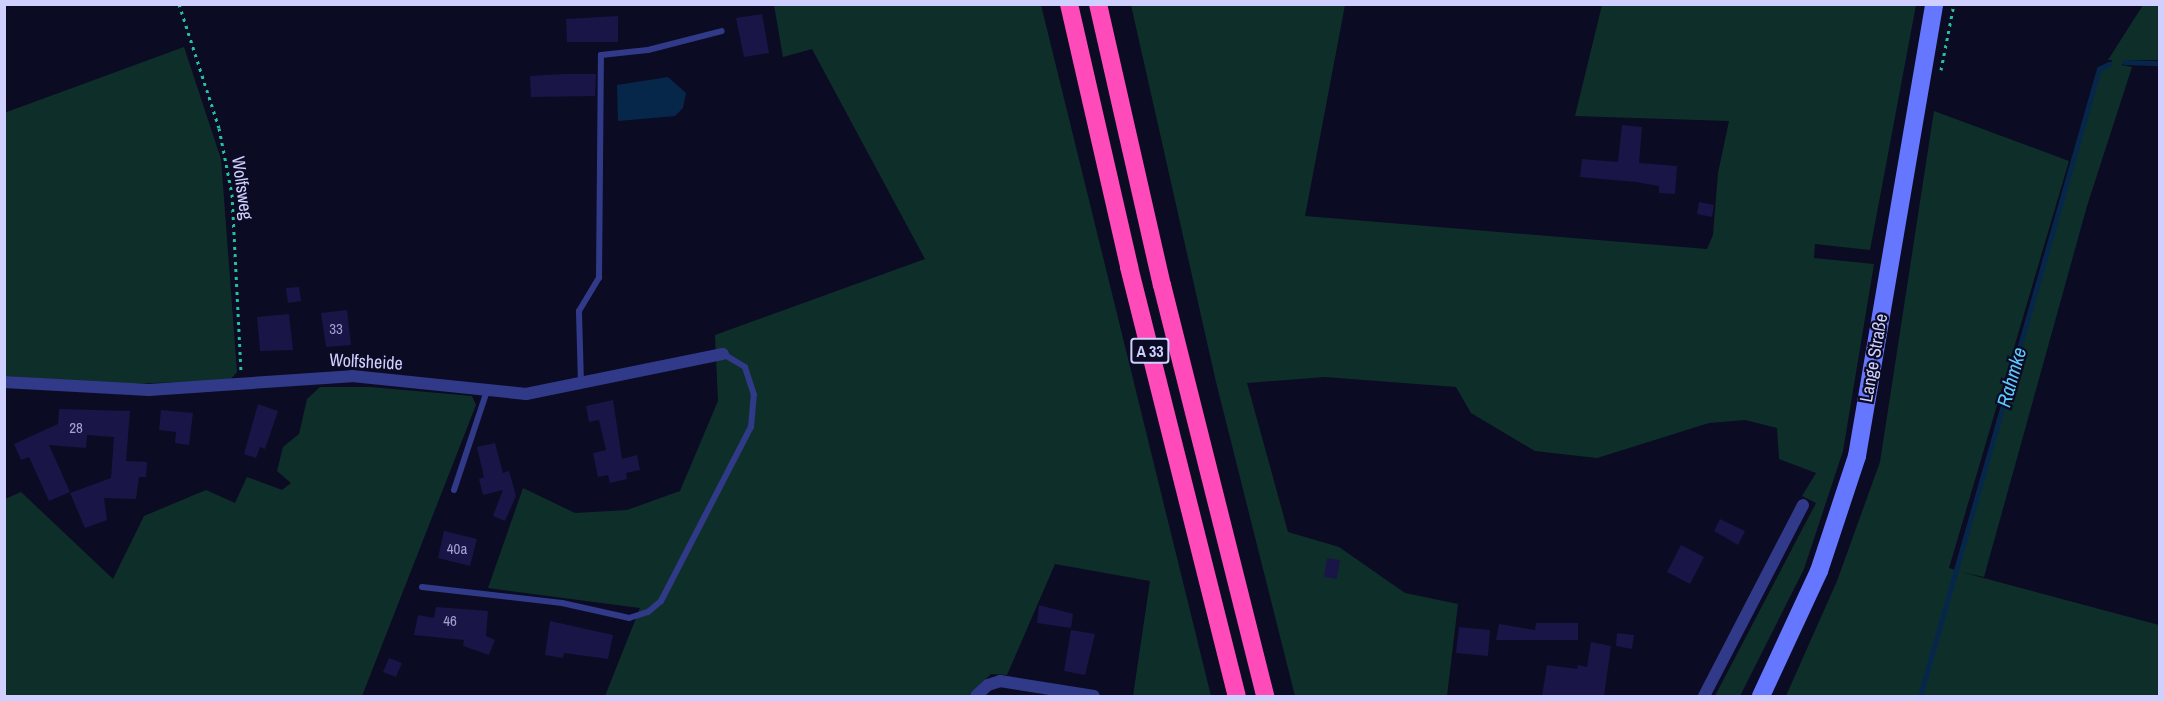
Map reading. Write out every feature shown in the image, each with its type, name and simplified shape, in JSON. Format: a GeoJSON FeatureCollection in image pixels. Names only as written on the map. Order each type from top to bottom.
{"type":"FeatureCollection","features":[{"type":"Feature","properties":{"kind":"highway","name":"A 33"},"geometry":{"type":"LineString","coordinates":[[1069,4],[1129,267],[1237,696]]}},
{"type":"Feature","properties":{"kind":"highway","name":"A 33"},"geometry":{"type":"LineString","coordinates":[[1098,4],[1162,285],[1265,696]]}},
{"type":"Feature","properties":{"kind":"street","name":"Lange Straße"},"geometry":{"type":"LineString","coordinates":[[1761,696],[1819,571],[1857,456],[1934,4]]}},
{"type":"Feature","properties":{"kind":"street","name":"Wolfsheide"},"geometry":{"type":"LineString","coordinates":[[4,382],[149,390],[352,376],[526,394],[580,385],[723,354]]}},
{"type":"Feature","properties":{"kind":"street"},"geometry":{"type":"LineString","coordinates":[[1704,696],[1803,505]]}},
{"type":"Feature","properties":{"kind":"street"},"geometry":{"type":"LineString","coordinates":[[976,696],[988,685],[1000,681],[1094,696]]}},
{"type":"Feature","properties":{"kind":"lane"},"geometry":{"type":"LineString","coordinates":[[580,385],[579,311],[598,278],[601,55],[648,50],[722,31]]}},
{"type":"Feature","properties":{"kind":"lane"},"geometry":{"type":"LineString","coordinates":[[422,587],[562,603],[629,618],[648,612],[661,601],[751,427],[754,395],[745,367],[723,354]]}},
{"type":"Feature","properties":{"kind":"lane"},"geometry":{"type":"LineString","coordinates":[[454,490],[488,391]]}},
{"type":"Feature","properties":{"kind":"path","name":"Wolfsweg"},"geometry":{"type":"LineString","coordinates":[[178,4],[219,128],[232,194],[242,383]]}},
{"type":"Feature","properties":{"kind":"green space"},"geometry":{"type":"Polygon","coordinates":[[[774,5],[1041,5],[1211,696],[1133,696],[1150,581],[1055,564],[1007,675],[991,674],[968,696],[605,696],[640,608],[488,588],[523,488],[575,513],[627,510],[680,491],[718,401],[715,335],[925,259],[812,49],[783,57],[774,5]]]}},
{"type":"Feature","properties":{"kind":"green space"},"geometry":{"type":"Polygon","coordinates":[[[1131,5],[1345,5],[1305,216],[1707,249],[1713,235],[1718,173],[1729,121],[1575,116],[1602,5],[1916,5],[1870,250],[1815,244],[1814,258],[1874,264],[1843,451],[1804,569],[1740,696],[1715,696],[1816,503],[1802,496],[1816,473],[1779,459],[1777,428],[1745,420],[1709,423],[1597,458],[1535,451],[1471,413],[1456,387],[1325,377],[1247,383],[1288,532],[1339,547],[1405,593],[1458,604],[1447,696],[1295,696],[1216,382],[1131,5]]]}},
{"type":"Feature","properties":{"kind":"green space"},"geometry":{"type":"Polygon","coordinates":[[[2143,5],[2159,5],[2159,60],[2125,60],[2122,65],[2132,67],[2087,206],[1984,577],[1961,572],[2159,625],[2159,696],[1786,696],[1837,581],[1880,462],[1934,111],[2069,161],[1949,568],[1955,570],[2101,70],[2110,66],[2112,60],[2108,60],[2143,5]]]}},
{"type":"Feature","properties":{"kind":"green space"},"geometry":{"type":"Polygon","coordinates":[[[184,47],[221,159],[237,372],[230,380],[127,384],[5,376],[4,113],[184,47]]]}},
{"type":"Feature","properties":{"kind":"green space"},"geometry":{"type":"Polygon","coordinates":[[[320,387],[371,387],[472,396],[476,405],[362,696],[5,696],[5,499],[21,492],[113,579],[144,516],[206,490],[235,503],[247,477],[282,490],[291,483],[277,471],[283,447],[299,434],[307,399],[320,387]]]}},
{"type":"Feature","properties":{"kind":"water"},"geometry":{"type":"Polygon","coordinates":[[[668,77],[686,93],[683,108],[675,116],[618,121],[617,85],[668,77]]]}},
{"type":"Feature","properties":{"kind":"building"},"geometry":{"type":"Polygon","coordinates":[[[762,14],[769,53],[744,57],[736,18],[762,14]]]}},
{"type":"Feature","properties":{"kind":"building"},"geometry":{"type":"Polygon","coordinates":[[[618,16],[618,42],[567,42],[566,19],[618,16]]]}},
{"type":"Feature","properties":{"kind":"building"},"geometry":{"type":"Polygon","coordinates":[[[596,74],[595,96],[531,97],[530,76],[596,74]]]}},
{"type":"Feature","properties":{"kind":"building"},"geometry":{"type":"Polygon","coordinates":[[[1622,125],[1642,127],[1639,163],[1677,166],[1675,194],[1659,193],[1659,186],[1580,177],[1582,159],[1618,162],[1622,125]]]}},
{"type":"Feature","properties":{"kind":"building"},"geometry":{"type":"Polygon","coordinates":[[[1699,202],[1714,205],[1712,217],[1697,214],[1699,202]]]}},
{"type":"Feature","properties":{"kind":"building"},"geometry":{"type":"Polygon","coordinates":[[[299,287],[301,301],[288,303],[286,288],[299,287]]]}},
{"type":"Feature","properties":{"kind":"building"},"geometry":{"type":"Polygon","coordinates":[[[347,310],[351,345],[326,347],[321,313],[347,310]]]}},
{"type":"Feature","properties":{"kind":"building"},"geometry":{"type":"Polygon","coordinates":[[[289,314],[293,350],[260,351],[257,317],[289,314]]]}},
{"type":"Feature","properties":{"kind":"building"},"geometry":{"type":"Polygon","coordinates":[[[613,400],[622,459],[637,455],[640,470],[626,473],[627,479],[610,483],[608,475],[598,477],[593,453],[606,450],[599,420],[589,422],[586,406],[613,400]]]}},
{"type":"Feature","properties":{"kind":"building"},"geometry":{"type":"Polygon","coordinates":[[[258,404],[278,411],[265,449],[260,447],[256,458],[244,454],[258,404]]]}},
{"type":"Feature","properties":{"kind":"building"},"geometry":{"type":"Polygon","coordinates":[[[59,409],[130,411],[126,461],[147,462],[146,477],[139,477],[136,499],[104,498],[107,520],[85,528],[70,493],[111,478],[114,437],[87,435],[86,448],[49,445],[70,492],[49,501],[29,457],[21,460],[14,444],[58,424],[59,409]]]}},
{"type":"Feature","properties":{"kind":"building"},"geometry":{"type":"Polygon","coordinates":[[[161,410],[193,413],[189,445],[175,443],[176,432],[159,430],[161,410]]]}},
{"type":"Feature","properties":{"kind":"building"},"geometry":{"type":"Polygon","coordinates":[[[495,443],[503,473],[509,471],[516,496],[505,521],[493,516],[503,490],[483,495],[479,479],[484,477],[477,447],[495,443]]]}},
{"type":"Feature","properties":{"kind":"building"},"geometry":{"type":"Polygon","coordinates":[[[1720,519],[1745,531],[1738,545],[1714,531],[1720,519]]]}},
{"type":"Feature","properties":{"kind":"building"},"geometry":{"type":"Polygon","coordinates":[[[444,531],[477,539],[470,566],[438,558],[444,531]]]}},
{"type":"Feature","properties":{"kind":"building"},"geometry":{"type":"Polygon","coordinates":[[[1681,545],[1704,557],[1690,584],[1667,572],[1681,545]]]}},
{"type":"Feature","properties":{"kind":"building"},"geometry":{"type":"Polygon","coordinates":[[[1327,558],[1340,560],[1337,579],[1324,577],[1327,558]]]}},
{"type":"Feature","properties":{"kind":"building"},"geometry":{"type":"Polygon","coordinates":[[[1039,605],[1073,614],[1071,628],[1037,623],[1039,605]]]}},
{"type":"Feature","properties":{"kind":"building"},"geometry":{"type":"Polygon","coordinates":[[[436,607],[488,611],[486,636],[495,640],[489,655],[463,646],[464,640],[414,635],[418,615],[434,618],[436,607]]]}},
{"type":"Feature","properties":{"kind":"building"},"geometry":{"type":"Polygon","coordinates":[[[550,621],[613,635],[608,659],[564,653],[563,658],[545,655],[550,621]]]}},
{"type":"Feature","properties":{"kind":"building"},"geometry":{"type":"Polygon","coordinates":[[[1536,623],[1578,623],[1578,640],[1496,640],[1499,624],[1535,630],[1536,623]]]}},
{"type":"Feature","properties":{"kind":"building"},"geometry":{"type":"Polygon","coordinates":[[[1459,627],[1490,630],[1488,656],[1456,653],[1459,627]]]}},
{"type":"Feature","properties":{"kind":"building"},"geometry":{"type":"Polygon","coordinates":[[[1071,630],[1095,634],[1085,675],[1064,671],[1071,630]]]}},
{"type":"Feature","properties":{"kind":"building"},"geometry":{"type":"Polygon","coordinates":[[[1617,633],[1634,635],[1632,649],[1616,646],[1617,633]]]}},
{"type":"Feature","properties":{"kind":"building"},"geometry":{"type":"Polygon","coordinates":[[[1591,642],[1611,646],[1604,696],[1542,696],[1547,665],[1577,669],[1578,665],[1587,667],[1591,642]]]}},
{"type":"Feature","properties":{"kind":"building"},"geometry":{"type":"Polygon","coordinates":[[[389,658],[402,663],[396,677],[383,672],[389,658]]]}},
{"type":"Feature","properties":{"kind":"waterway","name":"Rahmke"},"geometry":{"type":"LineString","coordinates":[[2125,62],[2160,63]]}},
{"type":"Feature","properties":{"kind":"waterway","name":"Rahmke"},"geometry":{"type":"LineString","coordinates":[[1920,696],[2099,69],[2109,64]]}}]}
